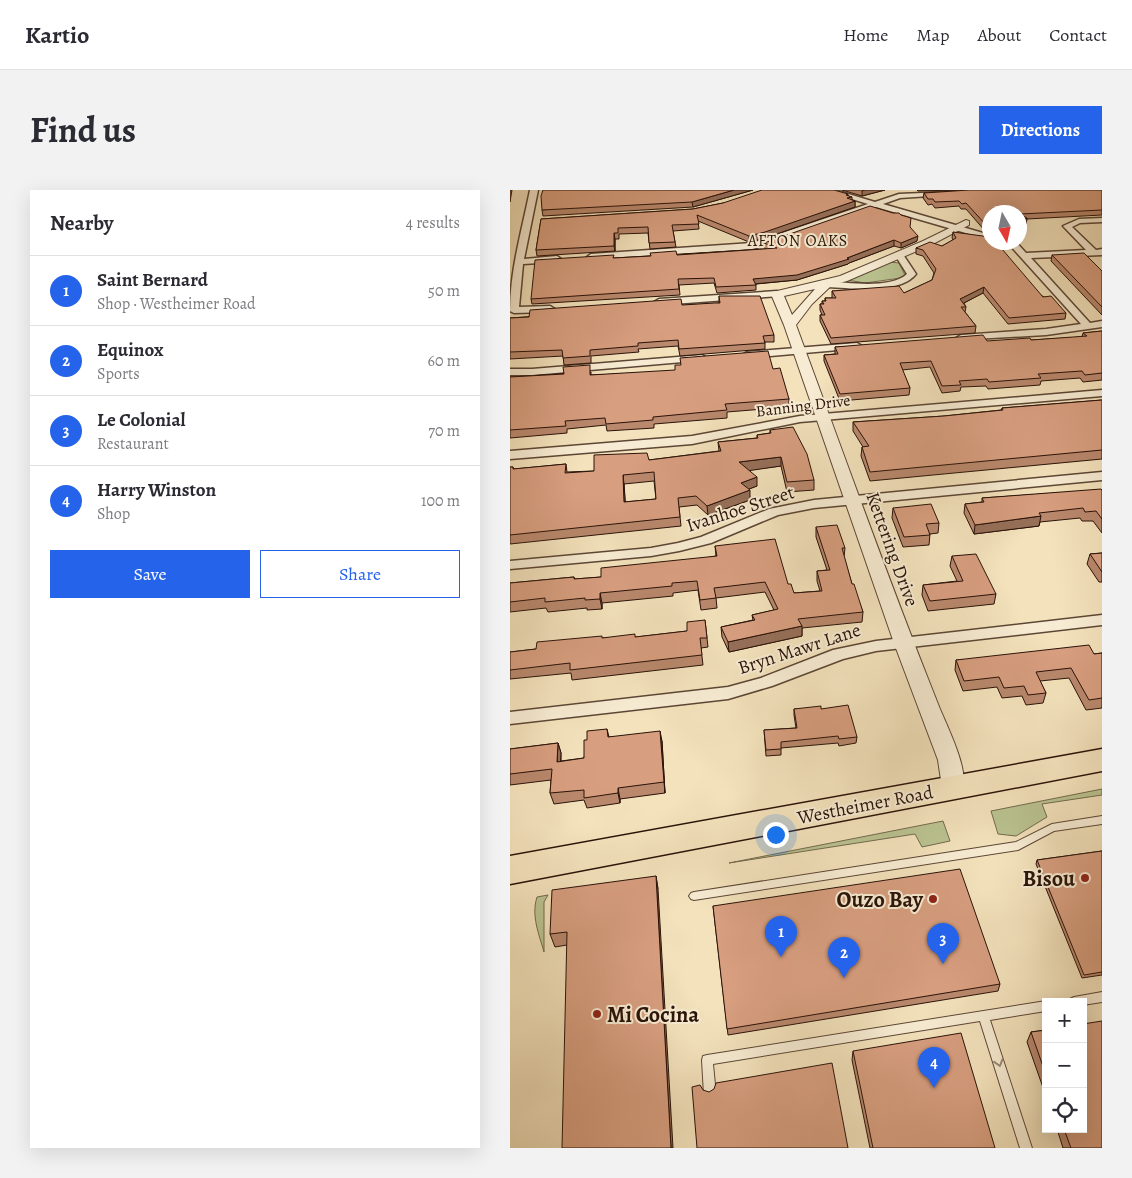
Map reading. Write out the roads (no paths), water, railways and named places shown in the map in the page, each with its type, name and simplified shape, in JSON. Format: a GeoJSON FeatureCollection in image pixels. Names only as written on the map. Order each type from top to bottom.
{"type":"FeatureCollection","features":[{"type":"Feature","properties":{"kind":"main road","name":"Westheimer Road"},"geometry":{"type":"LineString","coordinates":[[510,870],[1102,760]]}},
{"type":"Feature","properties":{"kind":"street"},"geometry":{"type":"LineString","coordinates":[[534,190],[519,262],[514,310],[557,309]]}},
{"type":"Feature","properties":{"kind":"street"},"geometry":{"type":"LineString","coordinates":[[827,190],[936,222],[982,229]]}},
{"type":"Feature","properties":{"kind":"street"},"geometry":{"type":"LineString","coordinates":[[853,190],[960,225],[982,235]]}},
{"type":"Feature","properties":{"kind":"street"},"geometry":{"type":"LineString","coordinates":[[577,258],[752,246],[769,242],[873,204],[906,195],[990,190]]}},
{"type":"Feature","properties":{"kind":"street"},"geometry":{"type":"LineString","coordinates":[[528,220],[538,220]]}},
{"type":"Feature","properties":{"kind":"street"},"geometry":{"type":"LineString","coordinates":[[1098,252],[1067,226],[1079,221],[1102,220]]}},
{"type":"Feature","properties":{"kind":"street"},"geometry":{"type":"LineString","coordinates":[[936,222],[934,226],[939,237]]}},
{"type":"Feature","properties":{"kind":"street"},"geometry":{"type":"LineString","coordinates":[[647,303],[776,294],[827,284],[899,255],[939,237],[960,225]]}},
{"type":"Feature","properties":{"kind":"street"},"geometry":{"type":"LineString","coordinates":[[1018,250],[1088,326]]}},
{"type":"Feature","properties":{"kind":"street"},"geometry":{"type":"LineString","coordinates":[[1024,256],[1098,252]]}},
{"type":"Feature","properties":{"kind":"street"},"geometry":{"type":"LineString","coordinates":[[790,325],[808,302],[827,284],[871,285],[905,281],[912,274],[899,255]]}},
{"type":"Feature","properties":{"kind":"street"},"geometry":{"type":"LineString","coordinates":[[519,262],[567,259]]}},
{"type":"Feature","properties":{"kind":"street","name":"Kettering Drive"},"geometry":{"type":"LineString","coordinates":[[776,294],[790,325],[904,643],[949,760],[953,787]]}},
{"type":"Feature","properties":{"kind":"street"},"geometry":{"type":"LineString","coordinates":[[947,339],[1046,332],[1102,324]]}},
{"type":"Feature","properties":{"kind":"street"},"geometry":{"type":"LineString","coordinates":[[740,355],[868,345]]}},
{"type":"Feature","properties":{"kind":"street"},"geometry":{"type":"LineString","coordinates":[[510,372],[532,372],[710,357]]}},
{"type":"Feature","properties":{"kind":"street","name":"Banning Drive"},"geometry":{"type":"LineString","coordinates":[[510,455],[692,440],[785,421],[1102,394]]}},
{"type":"Feature","properties":{"kind":"street","name":"Ivanhoe Street"},"geometry":{"type":"LineString","coordinates":[[510,566],[651,552],[679,547],[706,540],[774,512],[814,504],[1102,476]]}},
{"type":"Feature","properties":{"kind":"street","name":"Bryn Mawr Lane"},"geometry":{"type":"LineString","coordinates":[[510,718],[728,693],[766,682],[839,654],[904,643],[1102,620]]}},
{"type":"Feature","properties":{"kind":"lane"},"geometry":{"type":"LineString","coordinates":[[694,896],[1018,846],[1052,828],[1102,820]]}},
{"type":"Feature","properties":{"kind":"lane"},"geometry":{"type":"LineString","coordinates":[[1087,1000],[1102,997]]}},
{"type":"Feature","properties":{"kind":"lane"},"geometry":{"type":"LineString","coordinates":[[710,1095],[707,1060],[1042,1007]]}},
{"type":"Feature","properties":{"kind":"lane"},"geometry":{"type":"LineString","coordinates":[[984,1016],[1026,1148]]}},
{"type":"Feature","properties":{"kind":"place","name":"Bisou"},"geometry":{"type":"Point","coordinates":[1085,878]}},
{"type":"Feature","properties":{"kind":"place","name":"Ouzo Bay"},"geometry":{"type":"Point","coordinates":[933,899]}},
{"type":"Feature","properties":{"kind":"place","name":"Saint Bernard"},"geometry":{"type":"Point","coordinates":[781,957]}},
{"type":"Feature","properties":{"kind":"place","name":"Le Colonial"},"geometry":{"type":"Point","coordinates":[943,964]}},
{"type":"Feature","properties":{"kind":"place","name":"Equinox"},"geometry":{"type":"Point","coordinates":[844,978]}},
{"type":"Feature","properties":{"kind":"place","name":"Mi Cocina"},"geometry":{"type":"Point","coordinates":[597,1014]}},
{"type":"Feature","properties":{"kind":"place","name":"Harry Winston"},"geometry":{"type":"Point","coordinates":[934,1088]}},
{"type":"Feature","properties":{"kind":"district","name":"AFTON OAKS"},"geometry":{"type":"Point","coordinates":[798,240]}}]}
